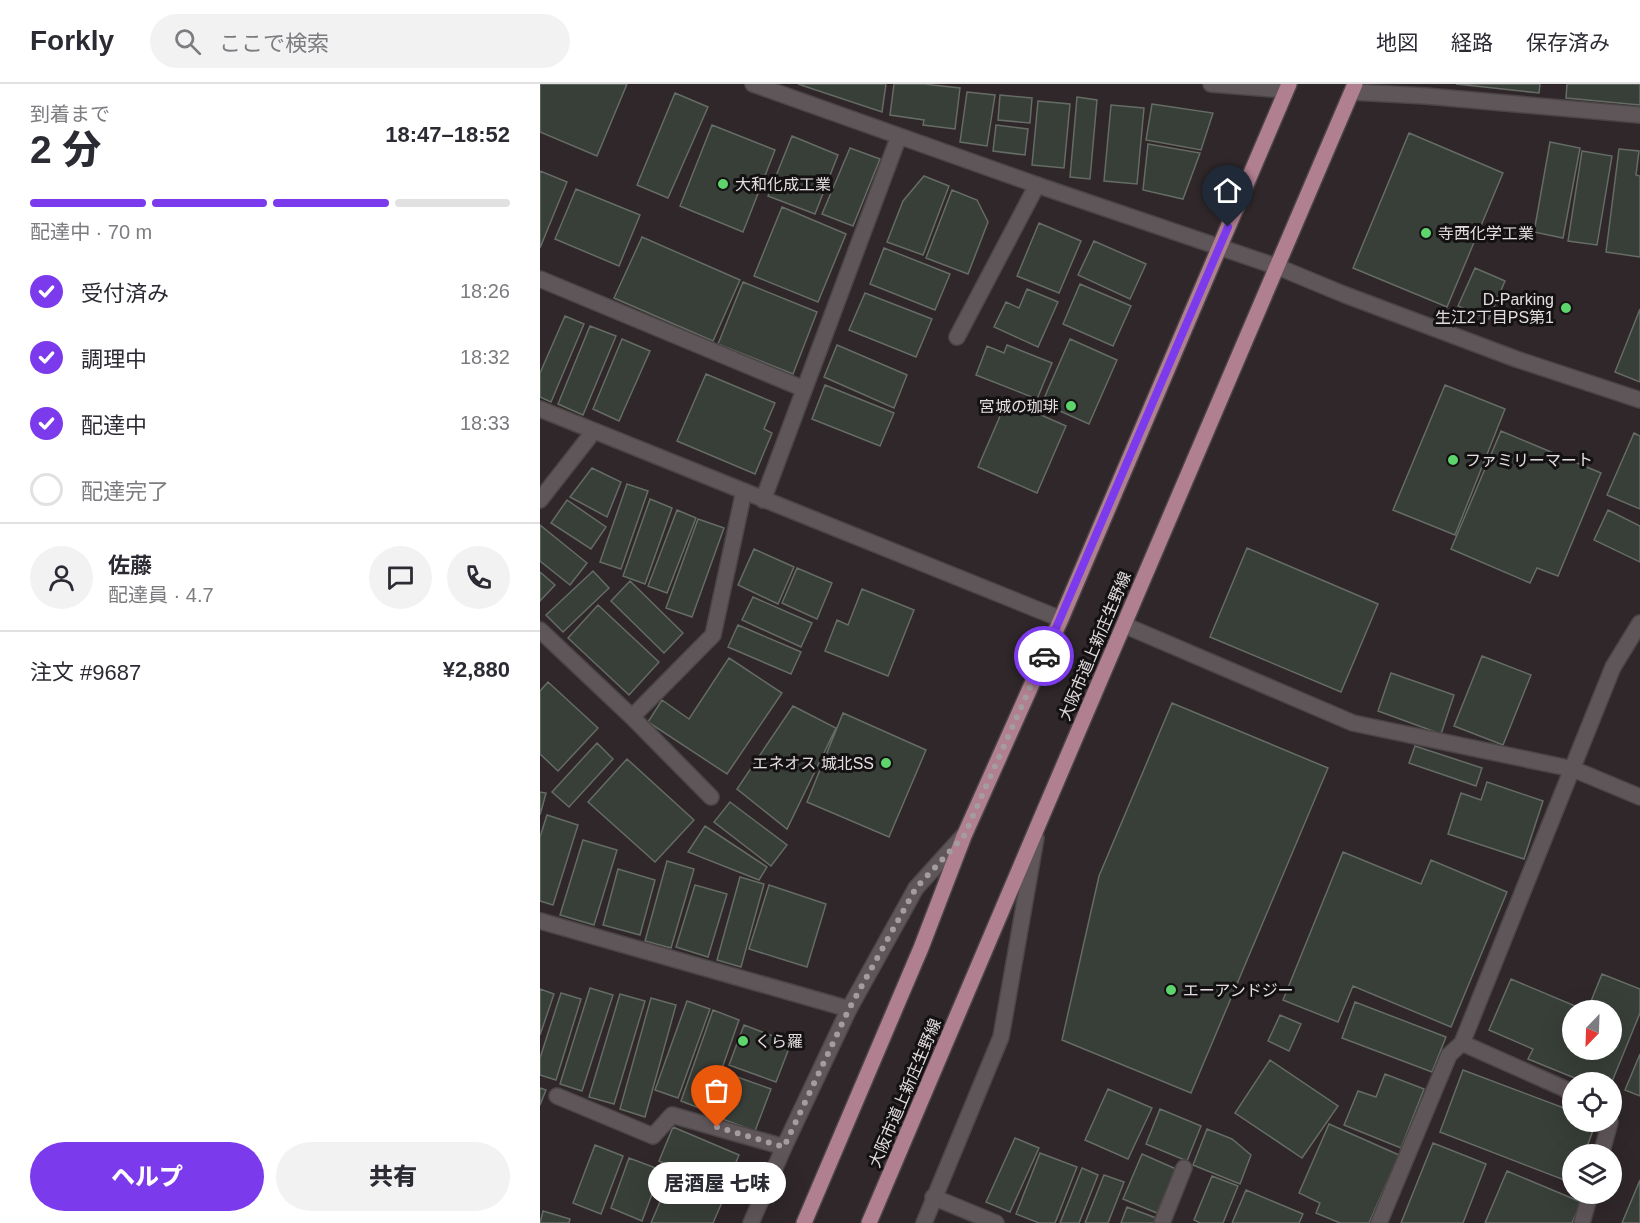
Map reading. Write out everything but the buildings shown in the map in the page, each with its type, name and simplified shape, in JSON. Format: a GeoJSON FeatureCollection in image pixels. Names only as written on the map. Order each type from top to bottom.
{"type":"FeatureCollection","features":[{"type":"Feature","properties":{"kind":"main road"},"geometry":{"type":"LineString","coordinates":[[804,1223],[921,948],[964,836],[1061,619],[1287,87]]}},
{"type":"Feature","properties":{"kind":"main road","name":"大阪市道上新庄生野線"},"geometry":{"type":"LineString","coordinates":[[869,1223],[1354,88]]}},
{"type":"Feature","properties":{"kind":"street"},"geometry":{"type":"LineString","coordinates":[[753,84],[1037,185],[1278,267],[1516,359],[1640,400]]}},
{"type":"Feature","properties":{"kind":"street"},"geometry":{"type":"LineString","coordinates":[[1211,84],[1287,87]]}},
{"type":"Feature","properties":{"kind":"street"},"geometry":{"type":"LineString","coordinates":[[1354,88],[1640,115]]}},
{"type":"Feature","properties":{"kind":"street"},"geometry":{"type":"LineString","coordinates":[[763,500],[899,136]]}},
{"type":"Feature","properties":{"kind":"street"},"geometry":{"type":"LineString","coordinates":[[957,337],[1037,185]]}},
{"type":"Feature","properties":{"kind":"street"},"geometry":{"type":"LineString","coordinates":[[540,279],[804,389]]}},
{"type":"Feature","properties":{"kind":"street"},"geometry":{"type":"LineString","coordinates":[[540,410],[1061,619]]}},
{"type":"Feature","properties":{"kind":"street"},"geometry":{"type":"LineString","coordinates":[[540,500],[594,431]]}},
{"type":"Feature","properties":{"kind":"street"},"geometry":{"type":"LineString","coordinates":[[632,717],[713,635],[744,491]]}},
{"type":"Feature","properties":{"kind":"street"},"geometry":{"type":"LineString","coordinates":[[1379,1223],[1449,1055],[1462,1043],[1614,666],[1640,623]]}},
{"type":"Feature","properties":{"kind":"street"},"geometry":{"type":"LineString","coordinates":[[1124,625],[1353,723],[1573,769],[1640,797]]}},
{"type":"Feature","properties":{"kind":"street"},"geometry":{"type":"LineString","coordinates":[[540,630],[632,717],[711,797]]}},
{"type":"Feature","properties":{"kind":"street"},"geometry":{"type":"LineString","coordinates":[[924,1223],[1001,1036],[1039,823]]}},
{"type":"Feature","properties":{"kind":"street"},"geometry":{"type":"LineString","coordinates":[[751,1223],[849,1009],[916,888],[964,836]]}},
{"type":"Feature","properties":{"kind":"street"},"geometry":{"type":"LineString","coordinates":[[540,921],[849,1009]]}},
{"type":"Feature","properties":{"kind":"street"},"geometry":{"type":"LineString","coordinates":[[1462,1043],[1562,1088]]}},
{"type":"Feature","properties":{"kind":"street"},"geometry":{"type":"LineString","coordinates":[[557,1096],[653,1136],[672,1115],[784,1147]]}},
{"type":"Feature","properties":{"kind":"street"},"geometry":{"type":"LineString","coordinates":[[1162,1223],[1184,1168]]}},
{"type":"Feature","properties":{"kind":"street"},"geometry":{"type":"LineString","coordinates":[[933,1197],[996,1223]]}},
{"type":"Feature","properties":{"kind":"street"},"geometry":{"type":"LineString","coordinates":[[1582,1223],[1587,1204]]}},
{"type":"Feature","properties":{"kind":"way so far"},"geometry":{"type":"LineString","coordinates":[[717,1127],[784,1147],[849,1009],[916,888],[964,836],[1044,656]]}},
{"type":"Feature","properties":{"kind":"place","name":"大和化成工業"},"geometry":{"type":"Point","coordinates":[723,184]}},
{"type":"Feature","properties":{"kind":"place","name":"寺西化学工業"},"geometry":{"type":"Point","coordinates":[1426,233]}},
{"type":"Feature","properties":{"kind":"place","name":"D-Parking 生江2丁目PS第1"},"geometry":{"type":"Point","coordinates":[1566,308]}},
{"type":"Feature","properties":{"kind":"place","name":"宮城の珈琲"},"geometry":{"type":"Point","coordinates":[1071,406]}},
{"type":"Feature","properties":{"kind":"place","name":"ファミリーマート"},"geometry":{"type":"Point","coordinates":[1453,460]}},
{"type":"Feature","properties":{"kind":"place","name":"エネオス 城北SS"},"geometry":{"type":"Point","coordinates":[886,763]}},
{"type":"Feature","properties":{"kind":"place","name":"エーアンドジー"},"geometry":{"type":"Point","coordinates":[1171,990]}},
{"type":"Feature","properties":{"kind":"place","name":"くら羅"},"geometry":{"type":"Point","coordinates":[743,1041]}},
{"type":"Feature","properties":{"kind":"place","name":"居酒屋 七味"},"geometry":{"type":"Point","coordinates":[717,1127]}},
{"type":"Feature","properties":{"kind":"route"},"geometry":{"type":"LineString","coordinates":[[1044,656],[1228,227]]}}]}
